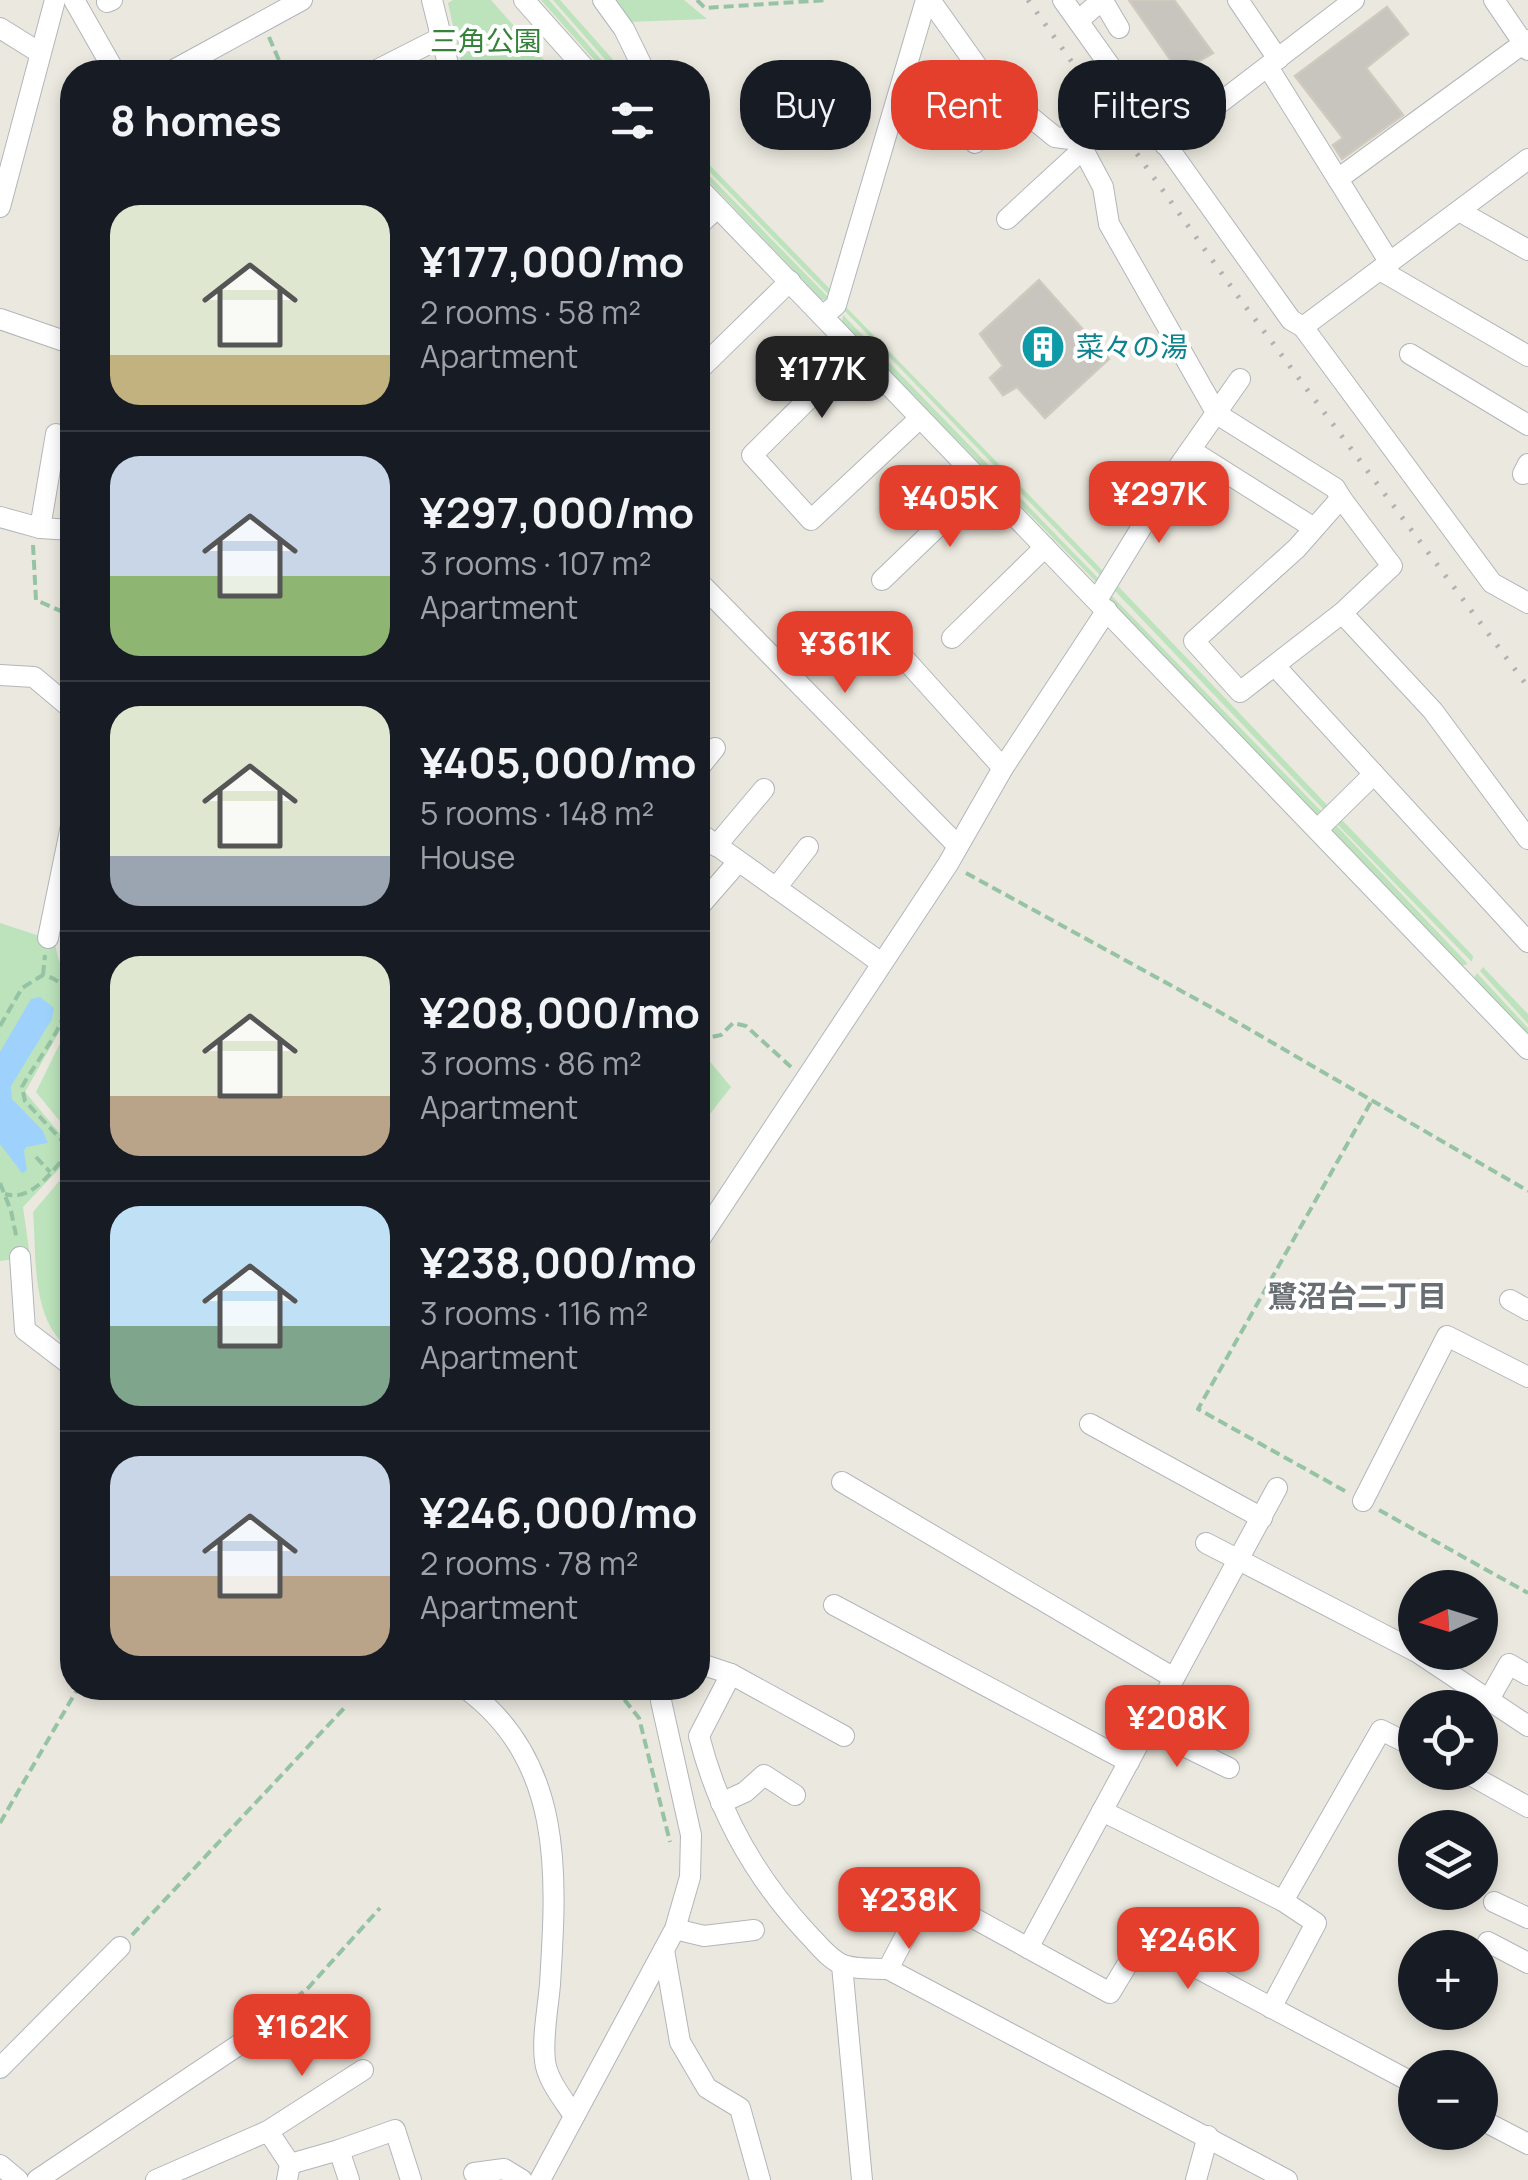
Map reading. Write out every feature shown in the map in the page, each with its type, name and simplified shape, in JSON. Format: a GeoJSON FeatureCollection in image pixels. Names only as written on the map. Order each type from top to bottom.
{"type":"FeatureCollection","features":[{"type":"Feature","properties":{"kind":"street"},"geometry":{"type":"LineString","coordinates":[[0,207],[55,0]]}},
{"type":"Feature","properties":{"kind":"street"},"geometry":{"type":"LineString","coordinates":[[74,0],[108,60]]}},
{"type":"Feature","properties":{"kind":"street"},"geometry":{"type":"LineString","coordinates":[[192,60],[302,0]]}},
{"type":"Feature","properties":{"kind":"street"},"geometry":{"type":"LineString","coordinates":[[432,0],[447,60]]}},
{"type":"Feature","properties":{"kind":"street"},"geometry":{"type":"LineString","coordinates":[[524,0],[577,60]]}},
{"type":"Feature","properties":{"kind":"street"},"geometry":{"type":"LineString","coordinates":[[603,0],[624,29],[638,60]]}},
{"type":"Feature","properties":{"kind":"street"},"geometry":{"type":"LineString","coordinates":[[928,0],[972,60]]}},
{"type":"Feature","properties":{"kind":"street"},"geometry":{"type":"LineString","coordinates":[[823,316],[836,304],[928,0]]}},
{"type":"Feature","properties":{"kind":"street"},"geometry":{"type":"LineString","coordinates":[[1063,0],[1105,60]]}},
{"type":"Feature","properties":{"kind":"street"},"geometry":{"type":"LineString","coordinates":[[1238,0],[1385,266],[1528,356]]}},
{"type":"Feature","properties":{"kind":"street"},"geometry":{"type":"LineString","coordinates":[[1226,99],[1354,0]]}},
{"type":"Feature","properties":{"kind":"street"},"geometry":{"type":"LineString","coordinates":[[1338,179],[1526,44],[1494,0]]}},
{"type":"Feature","properties":{"kind":"street"},"geometry":{"type":"LineString","coordinates":[[1078,21],[1103,1],[1118,28]]}},
{"type":"Feature","properties":{"kind":"street"},"geometry":{"type":"LineString","coordinates":[[0,28],[40,53]]}},
{"type":"Feature","properties":{"kind":"street"},"geometry":{"type":"LineString","coordinates":[[395,60],[442,36]]}},
{"type":"Feature","properties":{"kind":"street"},"geometry":{"type":"LineString","coordinates":[[1038,123],[1058,137]]}},
{"type":"Feature","properties":{"kind":"street"},"geometry":{"type":"LineString","coordinates":[[1007,219],[1082,150]]}},
{"type":"Feature","properties":{"kind":"street"},"geometry":{"type":"LineString","coordinates":[[1084,150],[1103,187],[1109,224],[1217,414],[1335,488],[1392,566],[1342,613],[1240,692],[1194,641],[1297,548],[1341,498]]}},
{"type":"Feature","properties":{"kind":"street"},"geometry":{"type":"LineString","coordinates":[[1169,150],[1291,320],[1303,327],[1492,582],[1528,603]]}},
{"type":"Feature","properties":{"kind":"street"},"geometry":{"type":"LineString","coordinates":[[1303,327],[1528,159]]}},
{"type":"Feature","properties":{"kind":"street"},"geometry":{"type":"LineString","coordinates":[[710,200],[1528,1049]]}},
{"type":"Feature","properties":{"kind":"street"},"geometry":{"type":"LineString","coordinates":[[710,215],[717,208]]}},
{"type":"Feature","properties":{"kind":"street"},"geometry":{"type":"LineString","coordinates":[[1458,211],[1528,250]]}},
{"type":"Feature","properties":{"kind":"street"},"geometry":{"type":"LineString","coordinates":[[710,359],[790,281]]}},
{"type":"Feature","properties":{"kind":"street"},"geometry":{"type":"LineString","coordinates":[[0,319],[60,340]]}},
{"type":"Feature","properties":{"kind":"street"},"geometry":{"type":"LineString","coordinates":[[857,351],[752,455],[811,520],[920,418]]}},
{"type":"Feature","properties":{"kind":"street"},"geometry":{"type":"LineString","coordinates":[[1410,354],[1528,425]]}},
{"type":"Feature","properties":{"kind":"street"},"geometry":{"type":"LineString","coordinates":[[710,1224],[953,855],[1186,459],[1240,380]]}},
{"type":"Feature","properties":{"kind":"street"},"geometry":{"type":"LineString","coordinates":[[36,526],[56,434],[60,435]]}},
{"type":"Feature","properties":{"kind":"street"},"geometry":{"type":"LineString","coordinates":[[1186,459],[1314,528]]}},
{"type":"Feature","properties":{"kind":"street"},"geometry":{"type":"LineString","coordinates":[[882,580],[983,484]]}},
{"type":"Feature","properties":{"kind":"street"},"geometry":{"type":"LineString","coordinates":[[0,517],[60,529]]}},
{"type":"Feature","properties":{"kind":"street"},"geometry":{"type":"LineString","coordinates":[[952,638],[1045,547]]}},
{"type":"Feature","properties":{"kind":"street"},"geometry":{"type":"LineString","coordinates":[[710,594],[953,855]]}},
{"type":"Feature","properties":{"kind":"street"},"geometry":{"type":"LineString","coordinates":[[1342,613],[1433,711],[1528,840]]}},
{"type":"Feature","properties":{"kind":"street"},"geometry":{"type":"LineString","coordinates":[[903,657],[1003,768]]}},
{"type":"Feature","properties":{"kind":"street"},"geometry":{"type":"LineString","coordinates":[[1275,666],[1528,942]]}},
{"type":"Feature","properties":{"kind":"street"},"geometry":{"type":"LineString","coordinates":[[0,675],[34,676],[60,699]]}},
{"type":"Feature","properties":{"kind":"street"},"geometry":{"type":"LineString","coordinates":[[710,754],[715,748]]}},
{"type":"Feature","properties":{"kind":"street"},"geometry":{"type":"LineString","coordinates":[[1318,829],[1374,774]]}},
{"type":"Feature","properties":{"kind":"street"},"geometry":{"type":"LineString","coordinates":[[716,846],[764,789]]}},
{"type":"Feature","properties":{"kind":"street"},"geometry":{"type":"LineString","coordinates":[[710,841],[880,962]]}},
{"type":"Feature","properties":{"kind":"street"},"geometry":{"type":"LineString","coordinates":[[776,888],[808,847]]}},
{"type":"Feature","properties":{"kind":"street"},"geometry":{"type":"LineString","coordinates":[[710,894],[738,862]]}},
{"type":"Feature","properties":{"kind":"street"},"geometry":{"type":"LineString","coordinates":[[48,938],[60,880]]}},
{"type":"Feature","properties":{"kind":"street"},"geometry":{"type":"LineString","coordinates":[[20,1257],[25,1330],[60,1357]]}},
{"type":"Feature","properties":{"kind":"street"},"geometry":{"type":"LineString","coordinates":[[1363,1500],[1447,1336],[1528,1377]]}},
{"type":"Feature","properties":{"kind":"street"},"geometry":{"type":"LineString","coordinates":[[1090,1424],[1262,1518]]}},
{"type":"Feature","properties":{"kind":"street"},"geometry":{"type":"LineString","coordinates":[[842,1482],[1174,1678]]}},
{"type":"Feature","properties":{"kind":"street"},"geometry":{"type":"LineString","coordinates":[[1028,1948],[1277,1488]]}},
{"type":"Feature","properties":{"kind":"street"},"geometry":{"type":"LineString","coordinates":[[1206,1542],[1398,1643]]}},
{"type":"Feature","properties":{"kind":"street"},"geometry":{"type":"LineString","coordinates":[[834,1605],[1129,1762]]}},
{"type":"Feature","properties":{"kind":"street"},"geometry":{"type":"LineString","coordinates":[[1494,1690],[1509,1664],[1528,1675]]}},
{"type":"Feature","properties":{"kind":"street"},"geometry":{"type":"LineString","coordinates":[[710,1667],[731,1674],[844,1736]]}},
{"type":"Feature","properties":{"kind":"street"},"geometry":{"type":"LineString","coordinates":[[1442,1670],[1472,1690]]}},
{"type":"Feature","properties":{"kind":"street"},"geometry":{"type":"LineString","coordinates":[[731,1674],[699,1736],[708,1772],[742,1847],[769,1890],[823,1950],[842,1965],[888,1969],[1281,2178]]}},
{"type":"Feature","properties":{"kind":"street"},"geometry":{"type":"LineString","coordinates":[[480,1700],[520,1742],[549,1818],[552,1942],[545,2064],[574,2116]]}},
{"type":"Feature","properties":{"kind":"street"},"geometry":{"type":"LineString","coordinates":[[540,2180],[664,1950],[690,1877],[691,1835],[661,1700]]}},
{"type":"Feature","properties":{"kind":"street"},"geometry":{"type":"LineString","coordinates":[[1498,1707],[1528,1726]]}},
{"type":"Feature","properties":{"kind":"street"},"geometry":{"type":"LineString","coordinates":[[1147,1728],[1229,1768]]}},
{"type":"Feature","properties":{"kind":"street"},"geometry":{"type":"LineString","coordinates":[[1283,1901],[1381,1730],[1398,1738]]}},
{"type":"Feature","properties":{"kind":"street"},"geometry":{"type":"LineString","coordinates":[[721,1803],[745,1792],[764,1776],[795,1794]]}},
{"type":"Feature","properties":{"kind":"street"},"geometry":{"type":"LineString","coordinates":[[1498,1790],[1528,1806]]}},
{"type":"Feature","properties":{"kind":"street"},"geometry":{"type":"LineString","coordinates":[[1102,1811],[1283,1901],[1316,1923],[1271,2008]]}},
{"type":"Feature","properties":{"kind":"street"},"geometry":{"type":"LineString","coordinates":[[888,1969],[928,1892],[1110,1993],[1139,1945],[1152,1944],[1398,2075]]}},
{"type":"Feature","properties":{"kind":"street"},"geometry":{"type":"LineString","coordinates":[[1498,1904],[1528,1918]]}},
{"type":"Feature","properties":{"kind":"street"},"geometry":{"type":"LineString","coordinates":[[674,1929],[704,1936],[754,1930]]}},
{"type":"Feature","properties":{"kind":"street"},"geometry":{"type":"LineString","coordinates":[[0,2068],[120,1947]]}},
{"type":"Feature","properties":{"kind":"street"},"geometry":{"type":"LineString","coordinates":[[1498,1948],[1528,1964]]}},
{"type":"Feature","properties":{"kind":"street"},"geometry":{"type":"LineString","coordinates":[[664,1950],[680,2042],[708,2088],[740,2108],[760,2180]]}},
{"type":"Feature","properties":{"kind":"street"},"geometry":{"type":"LineString","coordinates":[[842,1965],[862,2180]]}},
{"type":"Feature","properties":{"kind":"street"},"geometry":{"type":"LineString","coordinates":[[37,2180],[246,2040]]}},
{"type":"Feature","properties":{"kind":"street"},"geometry":{"type":"LineString","coordinates":[[156,2180],[268,2131],[363,2070]]}},
{"type":"Feature","properties":{"kind":"street"},"geometry":{"type":"LineString","coordinates":[[1498,2128],[1528,2144]]}},
{"type":"Feature","properties":{"kind":"street"},"geometry":{"type":"LineString","coordinates":[[268,2131],[288,2172],[394,2130],[411,2180]]}},
{"type":"Feature","properties":{"kind":"street"},"geometry":{"type":"LineString","coordinates":[[1196,2180],[1208,2136]]}},
{"type":"Feature","properties":{"kind":"street"},"geometry":{"type":"LineString","coordinates":[[339,2150],[350,2180]]}},
{"type":"Feature","properties":{"kind":"street"},"geometry":{"type":"LineString","coordinates":[[0,2165],[18,2180]]}},
{"type":"Feature","properties":{"kind":"street"},"geometry":{"type":"LineString","coordinates":[[474,2173],[504,2169],[522,2180]]}},
{"type":"Feature","properties":{"kind":"path"},"geometry":{"type":"LineString","coordinates":[[697,0],[705,8],[827,0]]}},
{"type":"Feature","properties":{"kind":"path"},"geometry":{"type":"LineString","coordinates":[[36,526],[36,600],[60,611]]}},
{"type":"Feature","properties":{"kind":"path"},"geometry":{"type":"LineString","coordinates":[[953,855],[1528,1191]]}},
{"type":"Feature","properties":{"kind":"path"},"geometry":{"type":"LineString","coordinates":[[0,1026],[22,988],[43,974],[60,980]]}},
{"type":"Feature","properties":{"kind":"path"},"geometry":{"type":"LineString","coordinates":[[60,1022],[22,1088],[25,1101],[60,1138]]}},
{"type":"Feature","properties":{"kind":"path"},"geometry":{"type":"LineString","coordinates":[[710,1037],[721,1034],[734,1022],[746,1026],[804,1080]]}},
{"type":"Feature","properties":{"kind":"path"},"geometry":{"type":"LineString","coordinates":[[1371,1102],[1198,1409],[1528,1593]]}},
{"type":"Feature","properties":{"kind":"path"},"geometry":{"type":"LineString","coordinates":[[36,1157],[50,1172]]}},
{"type":"Feature","properties":{"kind":"path"},"geometry":{"type":"LineString","coordinates":[[4,1194],[27,1194],[60,1162]]}},
{"type":"Feature","properties":{"kind":"path"},"geometry":{"type":"LineString","coordinates":[[0,1183],[11,1210],[20,1257]]}},
{"type":"Feature","properties":{"kind":"path"},"geometry":{"type":"LineString","coordinates":[[0,1823],[71,1700]]}},
{"type":"Feature","properties":{"kind":"path"},"geometry":{"type":"LineString","coordinates":[[625,1700],[640,1718],[672,1848]]}},
{"type":"Feature","properties":{"kind":"path"},"geometry":{"type":"LineString","coordinates":[[120,1947],[348,1705]]}},
{"type":"Feature","properties":{"kind":"path"},"geometry":{"type":"LineString","coordinates":[[246,2040],[309,1987],[380,1908]]}},
{"type":"Feature","properties":{"kind":"green space","name":"三角公園"},"geometry":{"type":"Polygon","coordinates":[[[491,0],[544,60],[460,60],[448,3],[491,0]]]}},
{"type":"Feature","properties":{"kind":"green space"},"geometry":{"type":"Polygon","coordinates":[[[541,0],[549,0],[602,60],[594,60],[541,0]]]}},
{"type":"Feature","properties":{"kind":"green space"},"geometry":{"type":"Polygon","coordinates":[[[553,0],[560,0],[613,60],[606,60],[553,0]]]}},
{"type":"Feature","properties":{"kind":"green space"},"geometry":{"type":"Polygon","coordinates":[[[614,0],[684,0],[707,19],[629,22],[614,0]]]}},
{"type":"Feature","properties":{"kind":"green space"},"geometry":{"type":"Polygon","coordinates":[[[710,165],[830,289],[829,295],[710,172],[710,165]]]}},
{"type":"Feature","properties":{"kind":"green space"},"geometry":{"type":"Polygon","coordinates":[[[710,176],[828,297],[822,300],[710,183],[710,176]]]}},
{"type":"Feature","properties":{"kind":"green space"},"geometry":{"type":"Polygon","coordinates":[[[845,306],[1104,572],[1102,577],[843,309],[845,306]]]}},
{"type":"Feature","properties":{"kind":"green space"},"geometry":{"type":"Polygon","coordinates":[[[843,315],[1098,578],[1097,583],[842,322],[843,315]]]}},
{"type":"Feature","properties":{"kind":"green space"},"geometry":{"type":"Polygon","coordinates":[[[1118,586],[1328,806],[1325,811],[1115,591],[1118,586]]]}},
{"type":"Feature","properties":{"kind":"green space"},"geometry":{"type":"Polygon","coordinates":[[[1111,595],[1323,813],[1319,817],[1110,600],[1111,595]]]}},
{"type":"Feature","properties":{"kind":"green space"},"geometry":{"type":"Polygon","coordinates":[[[1341,819],[1473,956],[1472,962],[1335,822],[1341,819]]]}},
{"type":"Feature","properties":{"kind":"green space"},"geometry":{"type":"Polygon","coordinates":[[[1333,822],[1467,964],[1462,966],[1329,827],[1333,822]]]}},
{"type":"Feature","properties":{"kind":"green space"},"geometry":{"type":"Polygon","coordinates":[[[0,923],[55,941],[60,964],[60,1030],[25,1092],[60,1134],[60,1168],[23,1207],[30,1257],[0,1261],[0,923]]]}},
{"type":"Feature","properties":{"kind":"green space"},"geometry":{"type":"Polygon","coordinates":[[[1483,967],[1528,1014],[1528,1024],[1480,971],[1483,967]]]}},
{"type":"Feature","properties":{"kind":"green space"},"geometry":{"type":"Polygon","coordinates":[[[1477,973],[1528,1028],[1528,1036],[1474,978],[1477,973]]]}},
{"type":"Feature","properties":{"kind":"green space"},"geometry":{"type":"Polygon","coordinates":[[[60,1043],[60,1121],[36,1092],[60,1043]]]}},
{"type":"Feature","properties":{"kind":"green space"},"geometry":{"type":"Polygon","coordinates":[[[710,1062],[731,1087],[710,1114],[710,1062]]]}},
{"type":"Feature","properties":{"kind":"green space"},"geometry":{"type":"Polygon","coordinates":[[[60,1180],[60,1340],[49,1323],[38,1288],[33,1212],[60,1180]]]}},
{"type":"Feature","properties":{"kind":"water"},"geometry":{"type":"Polygon","coordinates":[[[40,997],[54,1008],[52,1019],[11,1086],[12,1099],[43,1131],[48,1143],[26,1147],[27,1170],[22,1173],[0,1144],[0,1052],[31,999],[40,997]]]}},
{"type":"Feature","properties":{"kind":"building"},"geometry":{"type":"Polygon","coordinates":[[[1129,0],[1174,0],[1213,53],[1200,60],[1171,60],[1129,0]]]}},
{"type":"Feature","properties":{"kind":"building"},"geometry":{"type":"Polygon","coordinates":[[[1387,7],[1408,34],[1366,68],[1403,115],[1342,159],[1333,145],[1343,138],[1295,76],[1387,7]]]}},
{"type":"Feature","properties":{"kind":"building","name":"菜々の湯"},"geometry":{"type":"Polygon","coordinates":[[[1039,280],[1109,359],[1045,418],[1017,387],[1003,395],[990,378],[1003,366],[980,334],[1039,280]]]}},
{"type":"Feature","properties":{"kind":"railway"},"geometry":{"type":"LineString","coordinates":[[1028,0],[1237,295],[1528,687]]}},
{"type":"Feature","properties":{"kind":"place","name":"菜々の湯"},"geometry":{"type":"Point","coordinates":[1043,347]}},
{"type":"Feature","properties":{"kind":"district","name":"鷺沼台二丁目"},"geometry":{"type":"Point","coordinates":[1357,1297]}}]}
